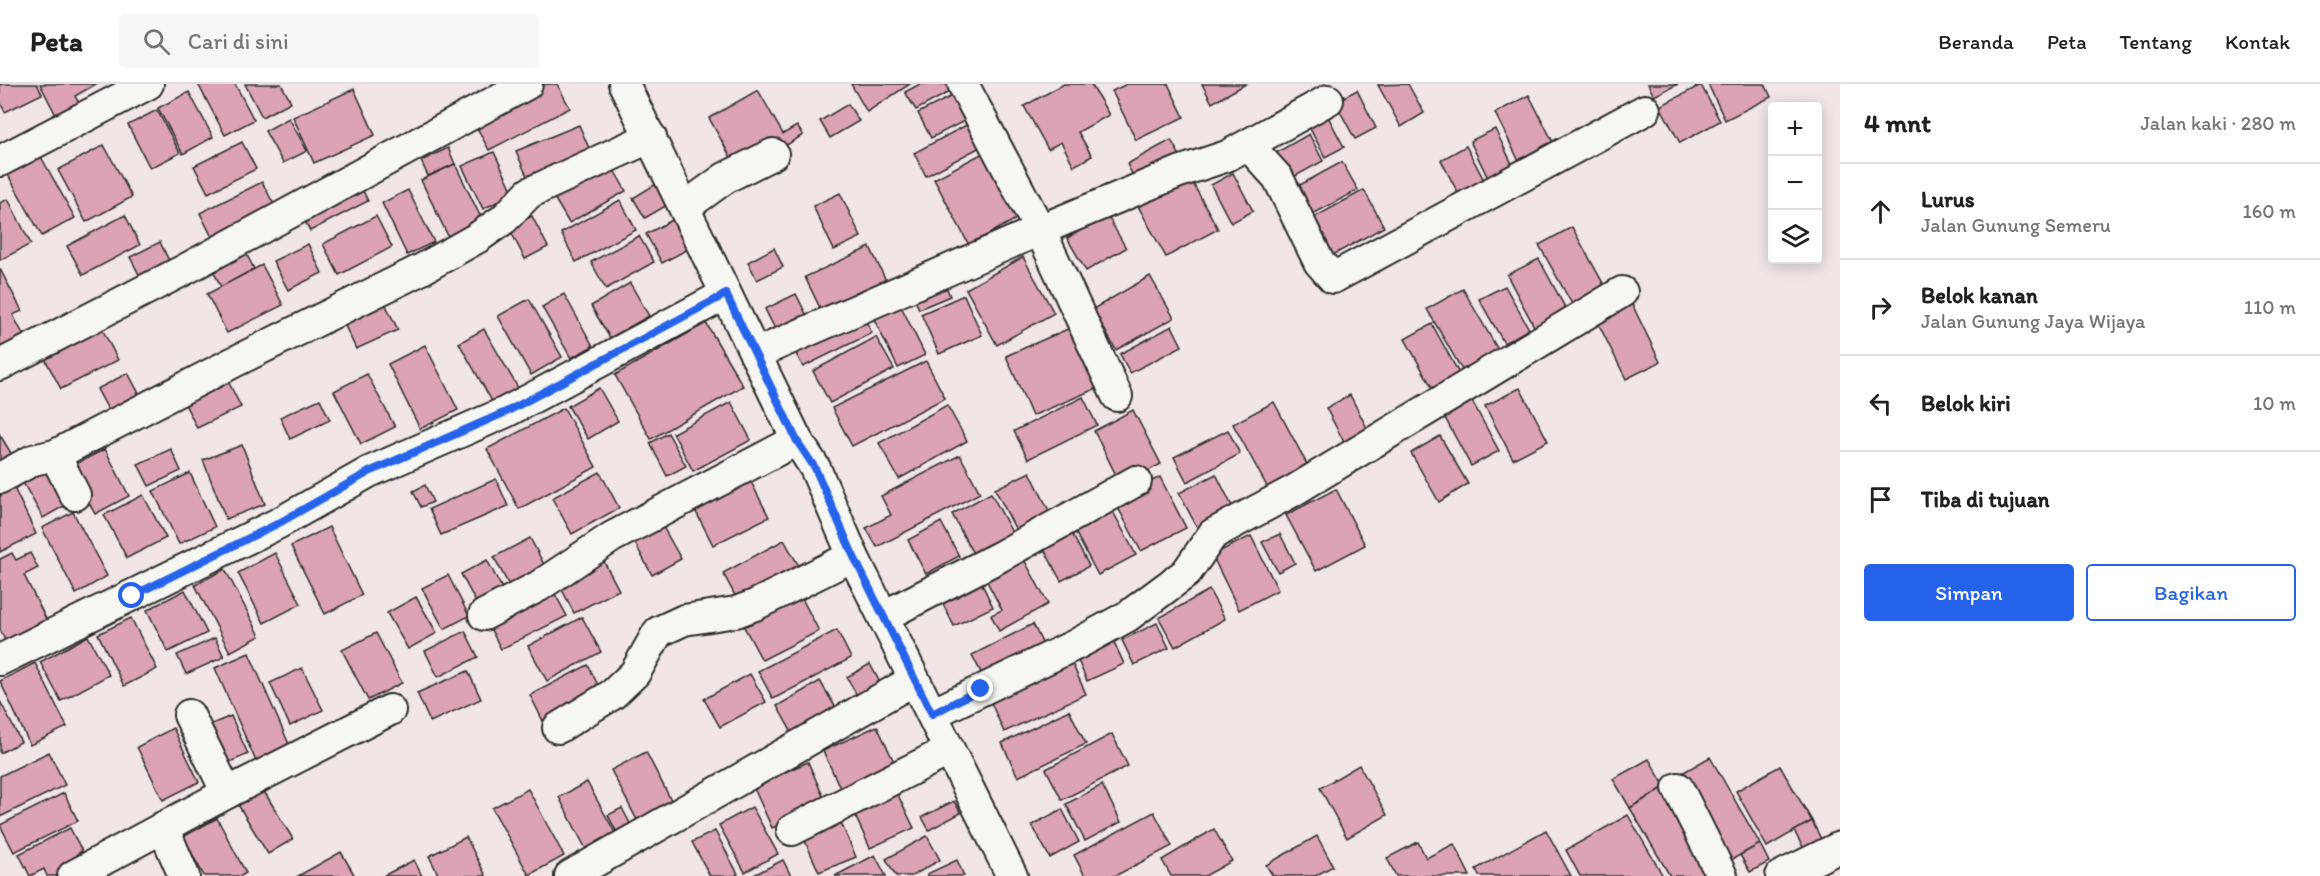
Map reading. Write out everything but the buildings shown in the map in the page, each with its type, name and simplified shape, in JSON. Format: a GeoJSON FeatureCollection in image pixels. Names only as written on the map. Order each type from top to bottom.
{"type":"FeatureCollection","features":[{"type":"Feature","properties":{"kind":"street"},"geometry":{"type":"LineString","coordinates":[[0,365],[173,275],[527,84]]}},
{"type":"Feature","properties":{"kind":"street"},"geometry":{"type":"LineString","coordinates":[[624,84],[797,441],[815,468],[853,555],[948,751],[1012,876]]}},
{"type":"Feature","properties":{"kind":"street"},"geometry":{"type":"LineString","coordinates":[[963,84],[1040,230],[1117,396]]}},
{"type":"Feature","properties":{"kind":"street"},"geometry":{"type":"LineString","coordinates":[[0,161],[103,120],[139,86]]}},
{"type":"Feature","properties":{"kind":"street"},"geometry":{"type":"LineString","coordinates":[[755,354],[1040,230],[1179,172],[1249,146],[1328,100]]}},
{"type":"Feature","properties":{"kind":"street"},"geometry":{"type":"LineString","coordinates":[[1249,146],[1278,178],[1319,262],[1333,278],[1645,110]]}},
{"type":"Feature","properties":{"kind":"street"},"geometry":{"type":"LineString","coordinates":[[0,477],[33,460],[55,455],[234,362],[422,269],[477,238],[504,219],[529,193],[651,137]]}},
{"type":"Feature","properties":{"kind":"street"},"geometry":{"type":"LineString","coordinates":[[684,207],[725,178],[773,154]]}},
{"type":"Feature","properties":{"kind":"street"},"geometry":{"type":"LineString","coordinates":[[932,714],[1077,644],[1128,616],[1186,573],[1213,534],[1293,491],[1622,292]]}},
{"type":"Feature","properties":{"kind":"street"},"geometry":{"type":"LineString","coordinates":[[0,660],[279,523],[369,472],[506,412],[726,294]]}},
{"type":"Feature","properties":{"kind":"street"},"geometry":{"type":"LineString","coordinates":[[484,615],[539,586],[612,537],[797,441]]}},
{"type":"Feature","properties":{"kind":"street"},"geometry":{"type":"LineString","coordinates":[[55,455],[75,495]]}},
{"type":"Feature","properties":{"kind":"street"},"geometry":{"type":"LineString","coordinates":[[884,616],[999,557],[1136,481]]}},
{"type":"Feature","properties":{"kind":"street"},"geometry":{"type":"LineString","coordinates":[[558,728],[613,693],[635,673],[658,632],[684,620],[736,612],[755,605],[853,555]]}},
{"type":"Feature","properties":{"kind":"street"},"geometry":{"type":"LineString","coordinates":[[570,876],[914,680]]}},
{"type":"Feature","properties":{"kind":"street"},"geometry":{"type":"LineString","coordinates":[[73,876],[227,793],[390,710]]}},
{"type":"Feature","properties":{"kind":"street"},"geometry":{"type":"LineString","coordinates":[[189,715],[227,793]]}},
{"type":"Feature","properties":{"kind":"street"},"geometry":{"type":"LineString","coordinates":[[792,830],[948,751]]}},
{"type":"Feature","properties":{"kind":"street"},"geometry":{"type":"LineString","coordinates":[[1678,788],[1722,876]]}},
{"type":"Feature","properties":{"kind":"street"},"geometry":{"type":"LineString","coordinates":[[163,827],[184,876]]}},
{"type":"Feature","properties":{"kind":"street"},"geometry":{"type":"LineString","coordinates":[[1781,876],[1840,847]]}},
{"type":"Feature","properties":{"kind":"route"},"geometry":{"type":"LineString","coordinates":[[132,596],[279,523],[369,472],[506,412],[726,294],[797,441],[815,468],[853,555],[932,714],[981,689]]}}]}
